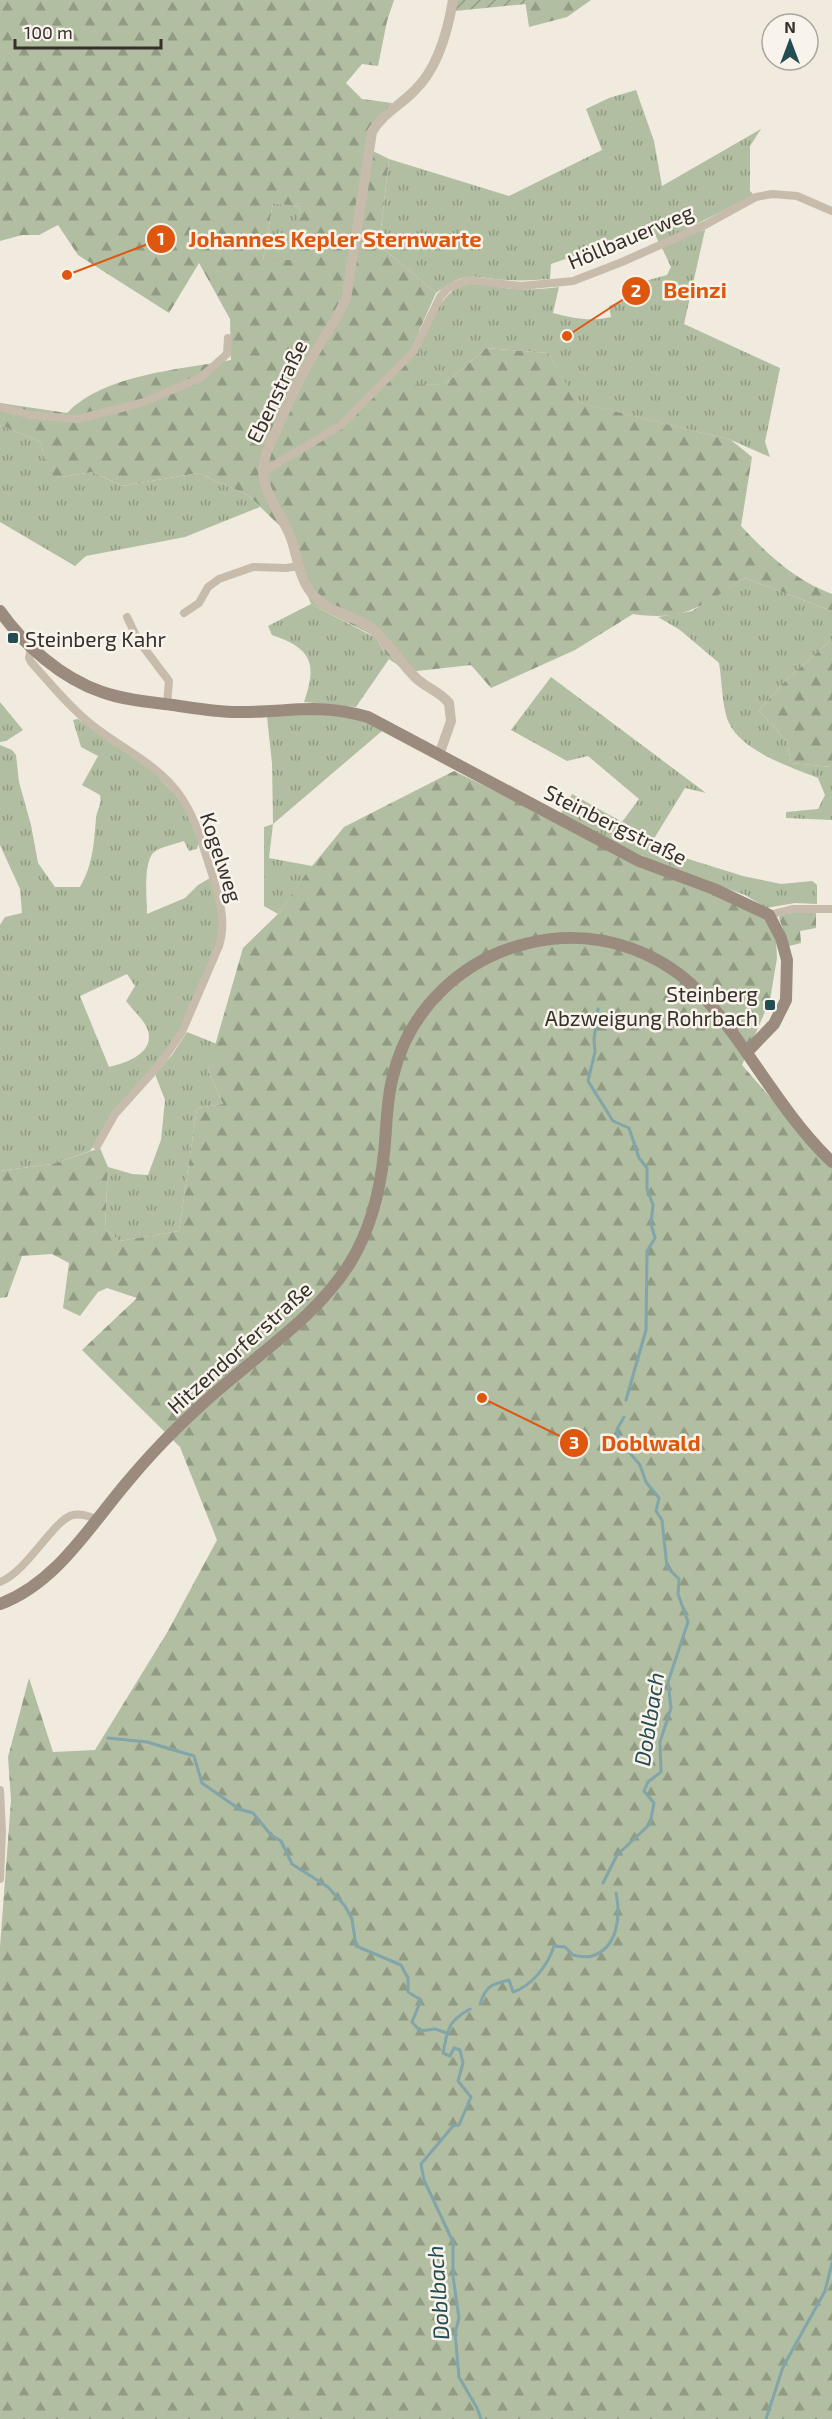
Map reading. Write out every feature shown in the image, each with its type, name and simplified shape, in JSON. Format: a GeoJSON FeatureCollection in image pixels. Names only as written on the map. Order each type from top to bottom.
{"type":"FeatureCollection","features":[{"type":"Feature","properties":{"kind":"main road","name":"Steinbergstraße"},"geometry":{"type":"LineString","coordinates":[[0,611],[16,634],[31,647],[69,675],[93,689],[115,696],[238,712],[305,708],[336,709],[368,717],[639,861],[714,889],[769,915]]}},
{"type":"Feature","properties":{"kind":"main road"},"geometry":{"type":"LineString","coordinates":[[747,1052],[774,1024],[786,1000],[787,960],[781,938],[769,915]]}},
{"type":"Feature","properties":{"kind":"main road","name":"Hitzendorferstraße"},"geometry":{"type":"LineString","coordinates":[[0,1604],[17,1598],[45,1578],[75,1546],[131,1477],[193,1413],[309,1314],[339,1279],[365,1235],[374,1206],[382,1169],[389,1097],[397,1064],[409,1034],[426,1007],[461,974],[500,951],[537,941],[573,937],[618,943],[649,956],[687,980],[713,1006],[794,1119],[830,1160]]}},
{"type":"Feature","properties":{"kind":"street","name":"Ebenstraße"},"geometry":{"type":"LineString","coordinates":[[439,754],[451,721],[450,703],[418,680],[369,626],[332,610],[315,597],[307,587],[290,537],[267,491],[263,472],[269,447],[308,363],[338,318],[346,299],[372,132],[378,122],[423,82],[443,42],[453,0]]}},
{"type":"Feature","properties":{"kind":"street","name":"Höllbauerweg"},"geometry":{"type":"LineString","coordinates":[[263,472],[341,425],[414,351],[440,297],[448,288],[469,280],[521,286],[573,281],[705,225],[756,197],[772,194],[797,196],[832,211]]}},
{"type":"Feature","properties":{"kind":"street"},"geometry":{"type":"LineString","coordinates":[[0,407],[31,415],[78,419],[141,403],[200,378],[227,354],[228,338]]}},
{"type":"Feature","properties":{"kind":"street"},"geometry":{"type":"LineString","coordinates":[[184,613],[199,603],[208,587],[219,579],[253,567],[299,566]]}},
{"type":"Feature","properties":{"kind":"street"},"geometry":{"type":"LineString","coordinates":[[127,617],[138,640],[169,681],[167,704]]}},
{"type":"Feature","properties":{"kind":"street","name":"Kogelweg"},"geometry":{"type":"LineString","coordinates":[[31,647],[29,658],[31,663],[78,713],[155,769],[183,799],[203,847],[223,916],[223,933],[219,946],[182,1032],[160,1064],[115,1114],[97,1146]]}},
{"type":"Feature","properties":{"kind":"street"},"geometry":{"type":"LineString","coordinates":[[769,915],[792,909],[832,909]]}},
{"type":"Feature","properties":{"kind":"street"},"geometry":{"type":"LineString","coordinates":[[0,1582],[9,1578],[23,1565],[66,1518],[80,1514],[96,1519]]}},
{"type":"Feature","properties":{"kind":"street"},"geometry":{"type":"LineString","coordinates":[[0,1790],[2,1831],[0,1879]]}},
{"type":"Feature","properties":{"kind":"green space"},"geometry":{"type":"Polygon","coordinates":[[[0,0],[394,0],[387,21],[378,66],[362,64],[346,83],[362,99],[392,103],[365,147],[389,159],[379,245],[436,293],[419,331],[420,349],[405,385],[445,384],[486,348],[548,353],[577,402],[731,440],[752,457],[741,526],[783,566],[806,582],[832,594],[832,611],[745,578],[693,609],[667,616],[633,614],[575,650],[491,688],[471,665],[408,672],[389,659],[376,637],[311,604],[283,529],[248,495],[198,473],[122,486],[93,472],[61,477],[36,473],[44,457],[41,442],[0,425],[0,403],[67,413],[83,400],[121,382],[166,371],[231,360],[230,319],[199,263],[169,313],[78,255],[58,225],[39,235],[22,235],[0,241],[0,0]],[[273,203],[263,260],[293,260],[300,207],[273,203]]]}},
{"type":"Feature","properties":{"kind":"green space"},"geometry":{"type":"Polygon","coordinates":[[[456,0],[525,0],[526,4],[455,11],[456,0]]]}},
{"type":"Feature","properties":{"kind":"green space"},"geometry":{"type":"Polygon","coordinates":[[[525,0],[591,0],[567,17],[529,27],[525,0]]]}},
{"type":"Feature","properties":{"kind":"green space"},"geometry":{"type":"Polygon","coordinates":[[[636,90],[654,141],[662,186],[761,129],[750,146],[750,191],[754,195],[659,243],[654,232],[640,233],[551,264],[550,279],[513,280],[470,277],[447,285],[436,293],[379,245],[389,159],[509,196],[602,150],[586,109],[609,98],[636,90]]]}},
{"type":"Feature","properties":{"kind":"green space"},"geometry":{"type":"Polygon","coordinates":[[[273,203],[300,207],[294,261],[263,260],[273,203]]]}},
{"type":"Feature","properties":{"kind":"green space"},"geometry":{"type":"Polygon","coordinates":[[[705,230],[684,324],[780,368],[765,442],[770,457],[731,440],[576,402],[548,353],[486,348],[445,384],[404,386],[429,324],[448,295],[459,286],[472,283],[519,289],[559,287],[553,313],[589,319],[611,317],[609,306],[648,289],[645,281],[667,275],[671,267],[662,248],[686,235],[705,230]]]}},
{"type":"Feature","properties":{"kind":"green space"},"geometry":{"type":"Polygon","coordinates":[[[0,425],[41,442],[44,457],[37,472],[61,477],[93,472],[122,486],[198,473],[248,495],[260,507],[185,537],[86,556],[75,566],[0,522],[0,425]]]}},
{"type":"Feature","properties":{"kind":"green space"},"geometry":{"type":"Polygon","coordinates":[[[745,578],[832,611],[832,639],[786,680],[759,711],[787,741],[791,763],[832,767],[832,820],[786,818],[786,812],[818,809],[825,795],[818,778],[755,750],[735,733],[725,710],[719,663],[680,630],[658,617],[692,611],[745,578]]]}},
{"type":"Feature","properties":{"kind":"green space"},"geometry":{"type":"Polygon","coordinates":[[[311,604],[376,638],[389,659],[356,707],[304,702],[310,677],[308,659],[295,645],[272,635],[268,626],[311,604]]]}},
{"type":"Feature","properties":{"kind":"green space"},"geometry":{"type":"Polygon","coordinates":[[[832,639],[832,767],[791,763],[787,741],[759,711],[786,680],[832,639]]]}},
{"type":"Feature","properties":{"kind":"green space"},"geometry":{"type":"Polygon","coordinates":[[[551,677],[706,793],[685,788],[655,837],[656,849],[743,876],[781,884],[812,881],[817,885],[817,904],[795,903],[766,908],[745,895],[663,866],[560,815],[572,794],[622,822],[639,799],[588,756],[567,761],[511,730],[551,677]]]}},
{"type":"Feature","properties":{"kind":"green space"},"geometry":{"type":"Polygon","coordinates":[[[0,702],[23,730],[6,741],[0,742],[0,702]]]}},
{"type":"Feature","properties":{"kind":"green space"},"geometry":{"type":"Polygon","coordinates":[[[327,712],[369,722],[382,731],[273,824],[272,763],[267,717],[327,712]]]}},
{"type":"Feature","properties":{"kind":"green space"},"geometry":{"type":"Polygon","coordinates":[[[78,719],[153,771],[181,801],[199,841],[197,849],[189,851],[184,841],[157,850],[152,854],[146,879],[147,914],[185,898],[198,885],[210,878],[218,905],[221,933],[180,1031],[90,1151],[52,1164],[0,1171],[0,925],[5,917],[22,913],[20,889],[0,845],[0,745],[12,750],[16,755],[19,782],[31,825],[38,863],[55,887],[80,887],[90,862],[100,795],[82,785],[98,756],[81,747],[73,720],[78,719]],[[127,974],[80,996],[109,1067],[124,1063],[138,1055],[148,1044],[147,1028],[126,1001],[135,986],[127,974]]]}},
{"type":"Feature","properties":{"kind":"green space"},"geometry":{"type":"Polygon","coordinates":[[[454,771],[639,861],[765,917],[776,939],[777,958],[770,1000],[742,1065],[832,1168],[832,2419],[0,2419],[0,1947],[11,1800],[8,1757],[29,1678],[53,1752],[95,1750],[168,1631],[217,1540],[180,1447],[82,1350],[137,1298],[107,1288],[98,1292],[80,1316],[63,1308],[69,1263],[52,1254],[22,1256],[7,1297],[0,1298],[0,1171],[52,1164],[100,1148],[108,1167],[105,1228],[119,1241],[179,1231],[197,1108],[223,1104],[208,1070],[243,948],[278,914],[308,871],[344,827],[454,771]]]}},
{"type":"Feature","properties":{"kind":"green space"},"geometry":{"type":"Polygon","coordinates":[[[273,824],[269,858],[312,866],[278,914],[264,906],[264,827],[273,824]]]}},
{"type":"Feature","properties":{"kind":"green space"},"geometry":{"type":"Polygon","coordinates":[[[816,911],[816,928],[800,931],[801,943],[789,946],[779,918],[781,914],[816,911]]]}},
{"type":"Feature","properties":{"kind":"green space"},"geometry":{"type":"Polygon","coordinates":[[[187,1032],[217,1044],[208,1070],[223,1104],[197,1108],[179,1231],[119,1241],[105,1228],[108,1167],[132,1174],[148,1175],[161,1140],[165,1100],[155,1074],[172,1055],[187,1032]]]}},
{"type":"Feature","properties":{"kind":"waterway","name":"Doblbach"},"geometry":{"type":"LineString","coordinates":[[598,1009],[594,1039],[595,1052],[588,1081],[613,1121],[629,1128],[639,1158],[647,1168],[647,1189],[653,1205],[651,1224],[655,1238],[647,1251],[646,1330],[626,1400]]}},
{"type":"Feature","properties":{"kind":"waterway","name":"Doblbach"},"geometry":{"type":"LineString","coordinates":[[603,1883],[617,1855],[650,1824],[654,1803],[644,1791],[648,1782],[661,1772],[660,1742],[671,1708],[668,1682],[688,1622],[678,1594],[679,1579],[667,1567],[662,1520],[656,1511],[659,1498],[646,1482],[640,1465],[618,1439],[617,1429],[624,1417]]}},
{"type":"Feature","properties":{"kind":"waterway"},"geometry":{"type":"LineString","coordinates":[[108,1738],[147,1742],[194,1756],[202,1783],[239,1809],[253,1813],[271,1835],[281,1841],[292,1864],[328,1887],[345,1906],[352,1919],[356,1946],[401,1965],[408,1978],[408,1992],[421,2000],[412,2022],[420,2031],[435,2029],[447,2033]]}},
{"type":"Feature","properties":{"kind":"waterway","name":"Doblbach"},"geometry":{"type":"LineString","coordinates":[[480,2004],[487,1990],[493,1985],[509,1980],[513,1992],[527,1985],[548,1960],[554,1946],[565,1947],[573,1955],[582,1957],[590,1957],[601,1952],[616,1930],[618,1911],[616,1893]]}},
{"type":"Feature","properties":{"kind":"waterway","name":"Doblbach"},"geometry":{"type":"LineString","coordinates":[[470,2009],[453,2022],[443,2053],[450,2056],[454,2048],[460,2050],[463,2063],[458,2081],[471,2097],[459,2125],[453,2126],[421,2164],[424,2180],[453,2242],[453,2276],[459,2318],[455,2333],[459,2377],[481,2419]]}},
{"type":"Feature","properties":{"kind":"waterway"},"geometry":{"type":"LineString","coordinates":[[766,2419],[783,2367],[825,2291],[832,2263]]}},
{"type":"Feature","properties":{"kind":"place","name":"Johannes Kepler Sternwarte"},"geometry":{"type":"Point","coordinates":[67,275]}},
{"type":"Feature","properties":{"kind":"place","name":"Beinzi"},"geometry":{"type":"Point","coordinates":[567,336]}},
{"type":"Feature","properties":{"kind":"place","name":"Steinberg Kahr"},"geometry":{"type":"Point","coordinates":[13,638]}},
{"type":"Feature","properties":{"kind":"place","name":"Steinberg Abzweigung Rohrbach"},"geometry":{"type":"Point","coordinates":[770,1005]}},
{"type":"Feature","properties":{"kind":"place","name":"Doblwald"},"geometry":{"type":"Point","coordinates":[482,1398]}}]}
